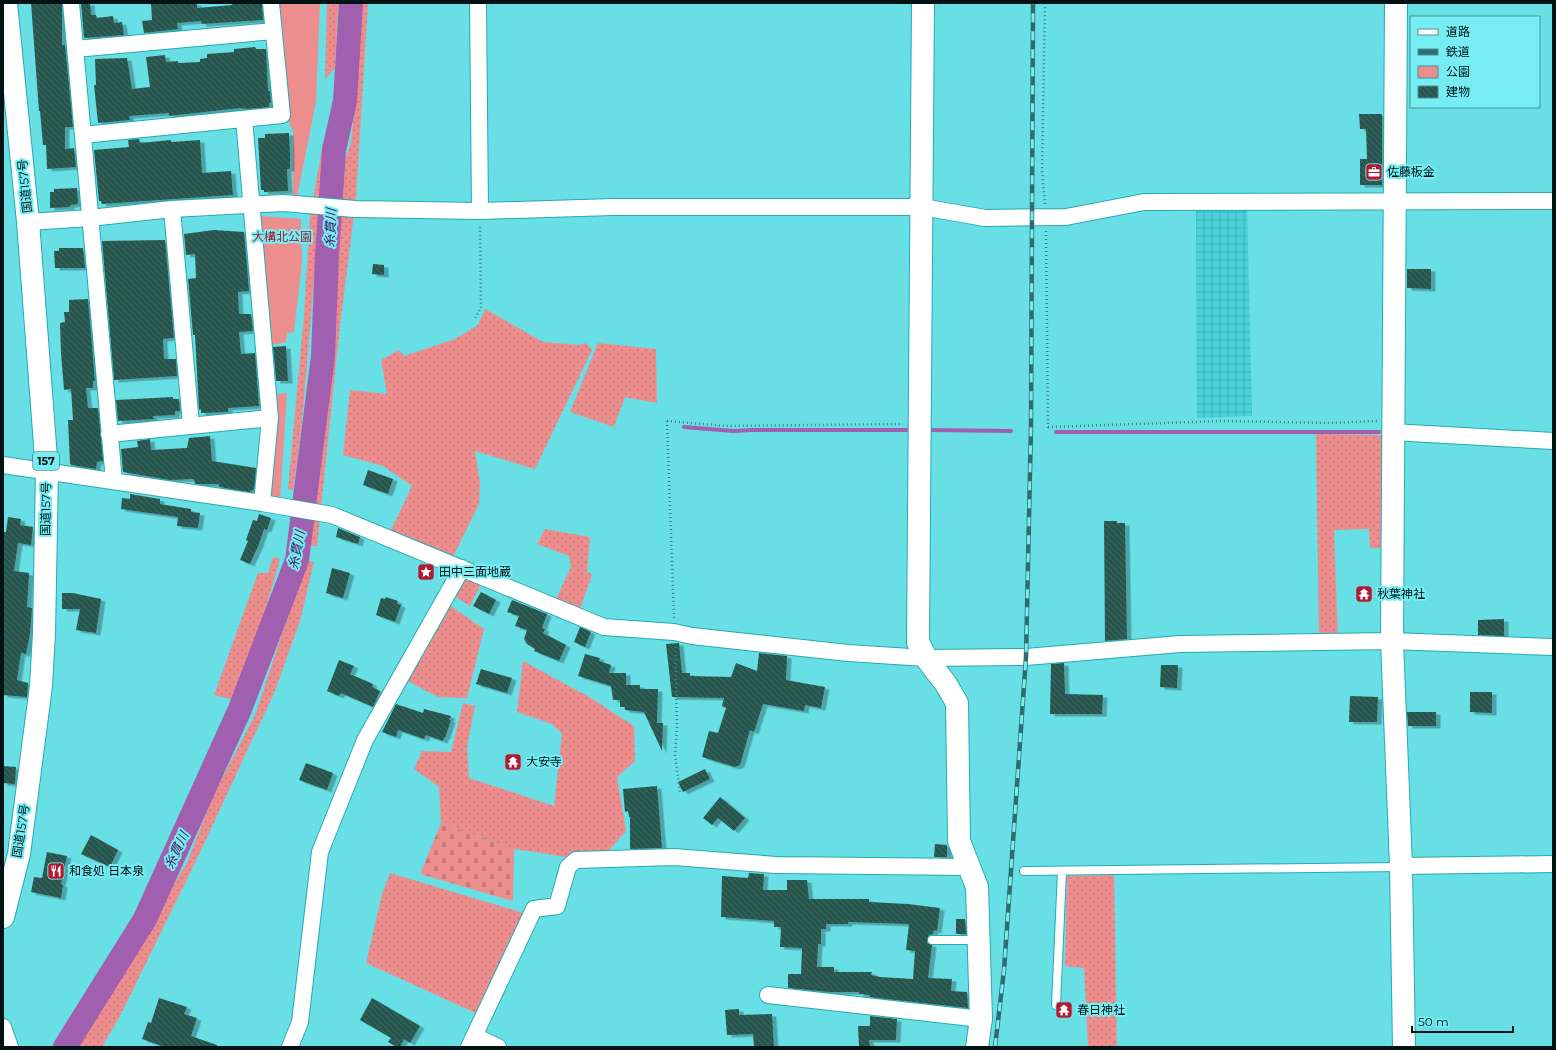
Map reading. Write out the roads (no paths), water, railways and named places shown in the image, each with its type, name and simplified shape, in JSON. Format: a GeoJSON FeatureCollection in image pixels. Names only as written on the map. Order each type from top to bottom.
{"type":"FeatureCollection","features":[{"type":"Feature","properties":{"kind":"main road","name":"国道157号"},"geometry":{"type":"LineString","coordinates":[[3,917],[19,854],[41,686],[44,627],[47,471],[28,222],[6,3]]}},
{"type":"Feature","properties":{"kind":"main road"},"geometry":{"type":"LineString","coordinates":[[924,3],[918,642],[926,658],[946,684],[957,704],[959,841],[977,887],[980,940],[981,1019],[978,1047]]}},
{"type":"Feature","properties":{"kind":"main road"},"geometry":{"type":"LineString","coordinates":[[1396,3],[1392,426],[1392,641],[1401,866],[1404,1047]]}},
{"type":"Feature","properties":{"kind":"street"},"geometry":{"type":"LineString","coordinates":[[71,3],[114,480]]}},
{"type":"Feature","properties":{"kind":"street"},"geometry":{"type":"LineString","coordinates":[[83,135],[282,115],[271,3]]}},
{"type":"Feature","properties":{"kind":"street"},"geometry":{"type":"LineString","coordinates":[[478,3],[480,211]]}},
{"type":"Feature","properties":{"kind":"street"},"geometry":{"type":"LineString","coordinates":[[75,49],[274,31]]}},
{"type":"Feature","properties":{"kind":"street"},"geometry":{"type":"LineString","coordinates":[[244,119],[270,418],[262,503]]}},
{"type":"Feature","properties":{"kind":"street"},"geometry":{"type":"LineString","coordinates":[[28,222],[172,210],[252,205],[306,204],[356,209],[480,211],[613,207],[922,207],[985,218],[1066,217],[1144,202],[1553,201]]}},
{"type":"Feature","properties":{"kind":"street"},"geometry":{"type":"LineString","coordinates":[[172,210],[191,425]]}},
{"type":"Feature","properties":{"kind":"street"},"geometry":{"type":"LineString","coordinates":[[109,434],[270,418]]}},
{"type":"Feature","properties":{"kind":"street"},"geometry":{"type":"LineString","coordinates":[[1392,426],[1553,441]]}},
{"type":"Feature","properties":{"kind":"street"},"geometry":{"type":"LineString","coordinates":[[3,465],[114,480],[332,515],[604,627],[674,632],[692,636],[840,652],[926,658],[1026,657],[1180,644],[1392,641],[1553,647]]}},
{"type":"Feature","properties":{"kind":"street"},"geometry":{"type":"LineString","coordinates":[[290,1047],[300,1022],[320,852],[365,740],[462,568]]}},
{"type":"Feature","properties":{"kind":"street"},"geometry":{"type":"LineString","coordinates":[[498,1047],[472,1042],[534,909],[557,906],[568,867],[576,860],[674,857],[776,865],[969,867]]}},
{"type":"Feature","properties":{"kind":"street"},"geometry":{"type":"LineString","coordinates":[[1401,866],[1553,864]]}},
{"type":"Feature","properties":{"kind":"street"},"geometry":{"type":"LineString","coordinates":[[768,995],[981,1019]]}},
{"type":"Feature","properties":{"kind":"street"},"geometry":{"type":"LineString","coordinates":[[3,1027],[10,1047]]}},
{"type":"Feature","properties":{"kind":"lane"},"geometry":{"type":"LineString","coordinates":[[1024,870],[1401,866]]}},
{"type":"Feature","properties":{"kind":"lane"},"geometry":{"type":"LineString","coordinates":[[1056,1005],[1062,870]]}},
{"type":"Feature","properties":{"kind":"lane"},"geometry":{"type":"LineString","coordinates":[[932,940],[980,940]]}},
{"type":"Feature","properties":{"kind":"waterway","name":"糸貫川"},"geometry":{"type":"LineString","coordinates":[[65,1047],[145,919],[240,709],[297,560],[323,356],[327,255],[334,150],[345,101],[351,3]]}},
{"type":"Feature","properties":{"kind":"waterway"},"geometry":{"type":"LineString","coordinates":[[684,427],[733,431],[914,430]]}},
{"type":"Feature","properties":{"kind":"waterway"},"geometry":{"type":"LineString","coordinates":[[927,430],[1011,431]]}},
{"type":"Feature","properties":{"kind":"waterway"},"geometry":{"type":"LineString","coordinates":[[1056,432],[1379,432]]}},
{"type":"Feature","properties":{"kind":"railway"},"geometry":{"type":"LineString","coordinates":[[995,1047],[1004,970],[1026,657],[1031,426],[1033,3]]}},
{"type":"Feature","properties":{"kind":"place","name":"佐藤板金"},"geometry":{"type":"Point","coordinates":[1374,172]}},
{"type":"Feature","properties":{"kind":"place","name":"田中三面地蔵"},"geometry":{"type":"Point","coordinates":[426,572]}},
{"type":"Feature","properties":{"kind":"place","name":"秋葉神社"},"geometry":{"type":"Point","coordinates":[1364,594]}},
{"type":"Feature","properties":{"kind":"place","name":"大安寺"},"geometry":{"type":"Point","coordinates":[513,762]}},
{"type":"Feature","properties":{"kind":"place","name":"和食処 日本泉"},"geometry":{"type":"Point","coordinates":[56,871]}},
{"type":"Feature","properties":{"kind":"place","name":"春日神社"},"geometry":{"type":"Point","coordinates":[1064,1010]}},
{"type":"Feature","properties":{"kind":"park label","name":"大構北公園"},"geometry":{"type":"Point","coordinates":[282,237]}}]}
